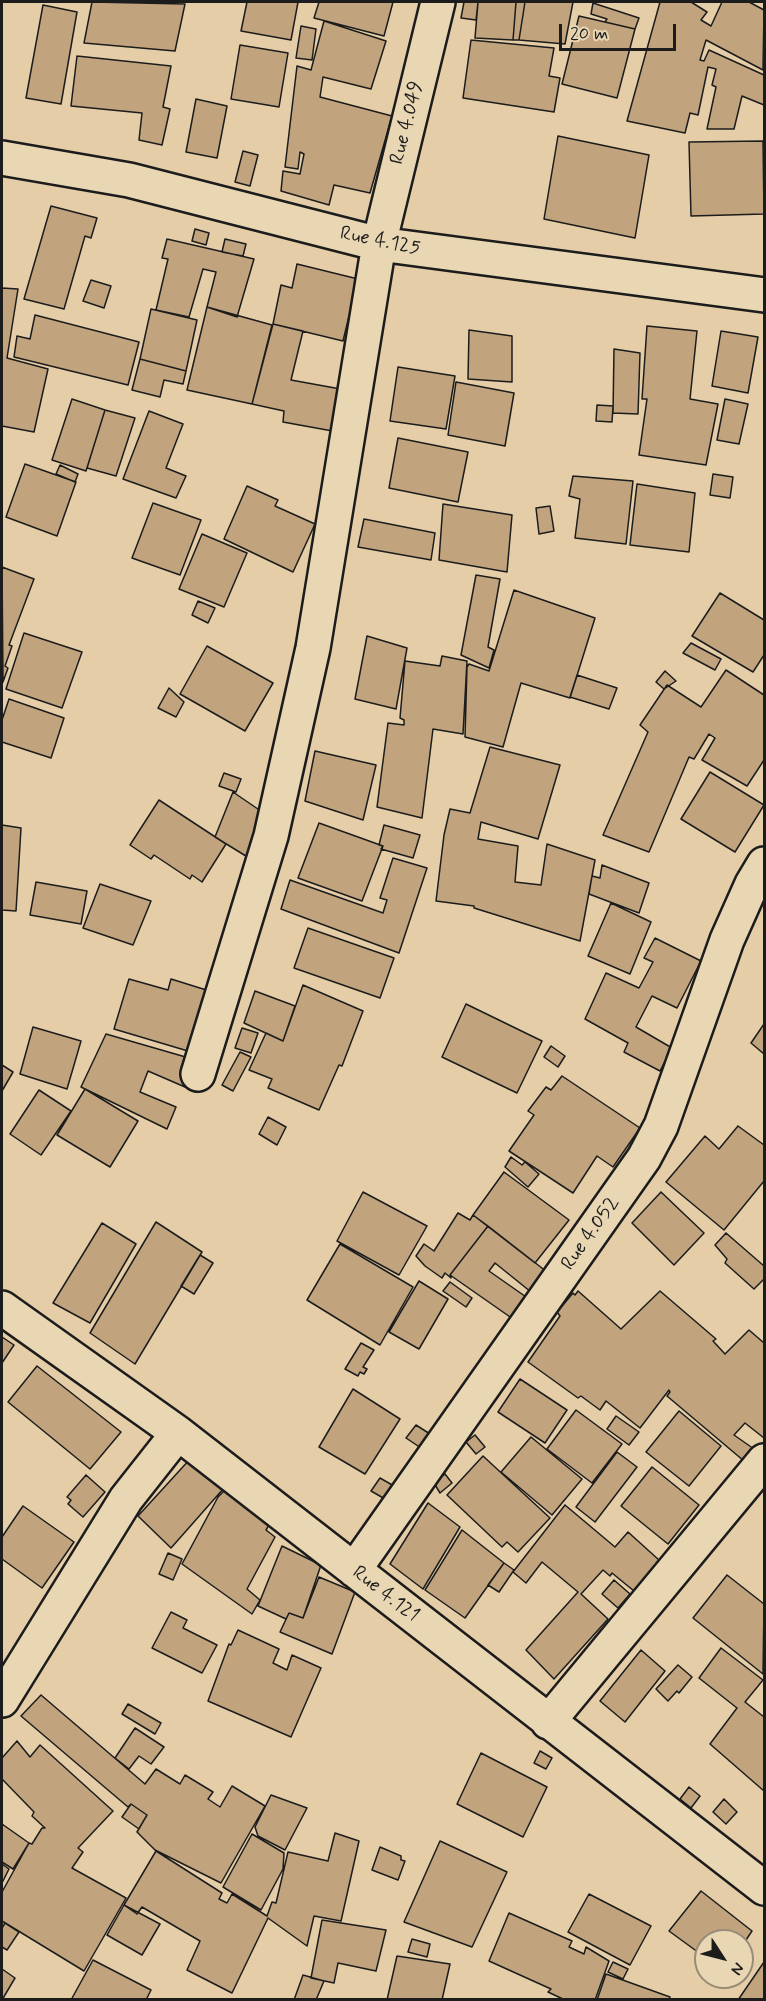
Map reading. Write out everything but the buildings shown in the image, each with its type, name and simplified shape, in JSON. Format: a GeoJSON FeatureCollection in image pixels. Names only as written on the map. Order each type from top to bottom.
{"type":"FeatureCollection","features":[{"type":"Feature","properties":{"kind":"street","name":"Rue 4.049"},"geometry":{"type":"LineString","coordinates":[[198,1074],[271,836],[311,659],[379,244],[438,2]]}},
{"type":"Feature","properties":{"kind":"street","name":"Rue 4.125"},"geometry":{"type":"LineString","coordinates":[[2,158],[129,180],[379,244],[765,296]]}},
{"type":"Feature","properties":{"kind":"street","name":"Rue 4.052"},"geometry":{"type":"LineString","coordinates":[[354,1570],[644,1158],[661,1126],[727,940],[752,884],[765,864]]}},
{"type":"Feature","properties":{"kind":"street","name":"Rue 4.121"},"geometry":{"type":"LineString","coordinates":[[2,1308],[178,1434],[765,1888]]}},
{"type":"Feature","properties":{"kind":"street"},"geometry":{"type":"LineString","coordinates":[[2,1700],[126,1499],[178,1434]]}},
{"type":"Feature","properties":{"kind":"street"},"geometry":{"type":"LineString","coordinates":[[548,1722],[765,1461]]}}]}
